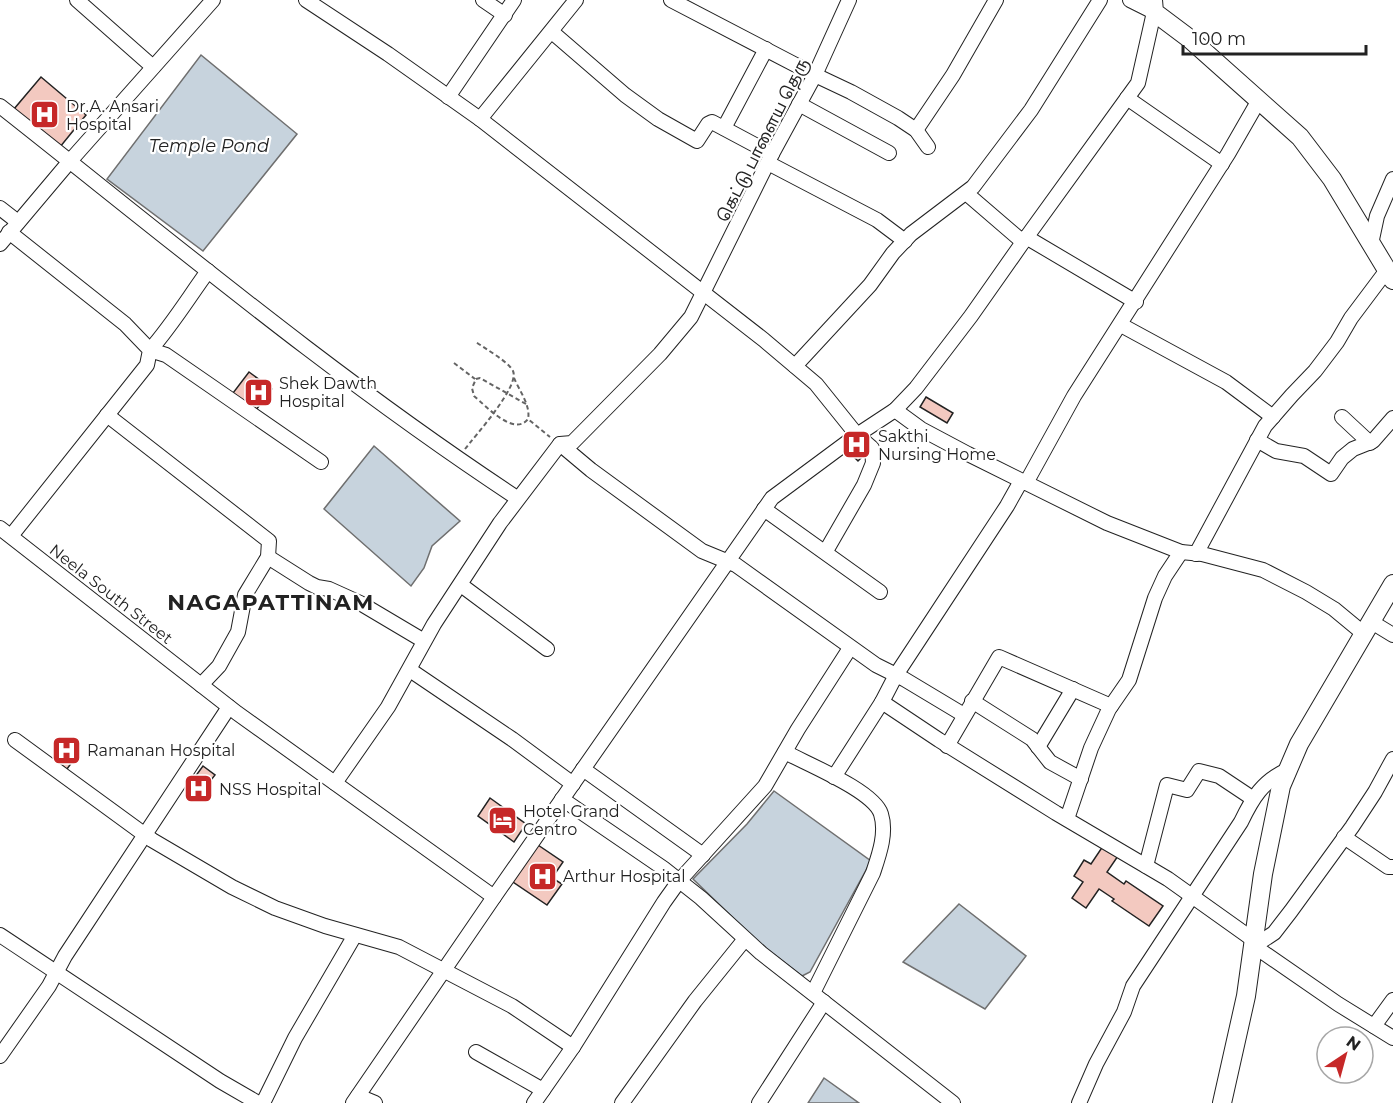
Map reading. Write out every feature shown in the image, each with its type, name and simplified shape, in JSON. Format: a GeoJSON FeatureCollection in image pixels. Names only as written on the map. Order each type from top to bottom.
{"type":"FeatureCollection","features":[{"type":"Feature","properties":{"kind":"main road"},"geometry":{"type":"LineString","coordinates":[[1154,6],[1227,74],[1300,137],[1332,179],[1390,275]]}},
{"type":"Feature","properties":{"kind":"main road"},"geometry":{"type":"LineString","coordinates":[[1222,1103],[1246,996],[1263,874],[1281,786],[1299,744],[1393,584]]}},
{"type":"Feature","properties":{"kind":"street"},"geometry":{"type":"LineString","coordinates":[[76,0],[153,68]]}},
{"type":"Feature","properties":{"kind":"street"},"geometry":{"type":"LineString","coordinates":[[0,244],[70,161],[213,0]]}},
{"type":"Feature","properties":{"kind":"street"},"geometry":{"type":"LineString","coordinates":[[306,0],[480,119],[816,384],[857,435],[872,448],[873,463],[852,507],[826,551]]}},
{"type":"Feature","properties":{"kind":"street"},"geometry":{"type":"LineString","coordinates":[[483,0],[506,15]]}},
{"type":"Feature","properties":{"kind":"street"},"geometry":{"type":"LineString","coordinates":[[448,97],[506,15],[514,0]]}},
{"type":"Feature","properties":{"kind":"street"},"geometry":{"type":"LineString","coordinates":[[480,119],[576,0]]}},
{"type":"Feature","properties":{"kind":"street"},"geometry":{"type":"LineString","coordinates":[[671,0],[851,92],[916,130],[928,147]]}},
{"type":"Feature","properties":{"kind":"street","name":"கெட்டு பாளைய தெரு"},"geometry":{"type":"LineString","coordinates":[[560,444],[572,443],[660,354],[691,317],[815,75],[849,0]]}},
{"type":"Feature","properties":{"kind":"street"},"geometry":{"type":"LineString","coordinates":[[916,130],[953,75],[996,0]]}},
{"type":"Feature","properties":{"kind":"street"},"geometry":{"type":"LineString","coordinates":[[795,366],[870,285],[893,253],[905,241],[973,188],[1031,110],[1100,0]]}},
{"type":"Feature","properties":{"kind":"street"},"geometry":{"type":"LineString","coordinates":[[375,1103],[356,1099],[764,508],[772,498],[895,410],[916,388],[971,316],[1138,83],[1154,6],[1130,0]]}},
{"type":"Feature","properties":{"kind":"street"},"geometry":{"type":"LineString","coordinates":[[552,32],[625,96],[658,119],[697,141],[708,124],[712,122],[770,159],[877,220],[905,241]]}},
{"type":"Feature","properties":{"kind":"street"},"geometry":{"type":"LineString","coordinates":[[724,128],[766,49]]}},
{"type":"Feature","properties":{"kind":"street"},"geometry":{"type":"LineString","coordinates":[[1127,98],[1222,164]]}},
{"type":"Feature","properties":{"kind":"street"},"geometry":{"type":"LineString","coordinates":[[834,777],[882,702],[896,675],[1023,482],[1069,404],[1136,302],[1259,100]]}},
{"type":"Feature","properties":{"kind":"street"},"geometry":{"type":"LineString","coordinates":[[799,104],[889,153]]}},
{"type":"Feature","properties":{"kind":"street"},"geometry":{"type":"LineString","coordinates":[[0,106],[354,384],[517,498]]}},
{"type":"Feature","properties":{"kind":"street"},"geometry":{"type":"LineString","coordinates":[[1371,244],[1377,216],[1393,179]]}},
{"type":"Feature","properties":{"kind":"street"},"geometry":{"type":"LineString","coordinates":[[966,193],[1025,239],[1136,302]]}},
{"type":"Feature","properties":{"kind":"street"},"geometry":{"type":"LineString","coordinates":[[0,208],[13,227],[125,324],[150,350],[166,355],[321,462]]}},
{"type":"Feature","properties":{"kind":"street"},"geometry":{"type":"LineString","coordinates":[[6,532],[147,365],[150,350],[166,332],[208,271]]}},
{"type":"Feature","properties":{"kind":"street"},"geometry":{"type":"LineString","coordinates":[[1196,554],[1257,440],[1273,417],[1315,371],[1337,342],[1351,318],[1390,275]]}},
{"type":"Feature","properties":{"kind":"street"},"geometry":{"type":"LineString","coordinates":[[1121,325],[1226,382],[1273,417]]}},
{"type":"Feature","properties":{"kind":"street"},"geometry":{"type":"LineString","coordinates":[[895,410],[921,429],[1107,523],[1180,552],[1263,570],[1367,627],[1393,635]]}},
{"type":"Feature","properties":{"kind":"street"},"geometry":{"type":"LineString","coordinates":[[107,415],[269,541],[268,557],[245,594],[238,632],[219,666],[201,686]]}},
{"type":"Feature","properties":{"kind":"street"},"geometry":{"type":"LineString","coordinates":[[1342,417],[1370,443]]}},
{"type":"Feature","properties":{"kind":"street"},"geometry":{"type":"LineString","coordinates":[[1257,440],[1276,451],[1304,456],[1331,474],[1342,458],[1353,449],[1370,443],[1393,417]]}},
{"type":"Feature","properties":{"kind":"street"},"geometry":{"type":"LineString","coordinates":[[335,783],[388,707],[424,641],[517,498],[560,444],[591,470],[702,551],[736,565],[850,648],[964,715]]}},
{"type":"Feature","properties":{"kind":"street"},"geometry":{"type":"LineString","coordinates":[[764,508],[880,592]]}},
{"type":"Feature","properties":{"kind":"street","name":"Neela South Street"},"geometry":{"type":"LineString","coordinates":[[6,532],[229,707],[494,897]]}},
{"type":"Feature","properties":{"kind":"street"},"geometry":{"type":"LineString","coordinates":[[1066,819],[1091,748],[1111,706],[1129,680],[1155,598],[1180,552]]}},
{"type":"Feature","properties":{"kind":"street"},"geometry":{"type":"LineString","coordinates":[[268,557],[309,583],[360,603],[424,641]]}},
{"type":"Feature","properties":{"kind":"street"},"geometry":{"type":"LineString","coordinates":[[460,585],[547,649]]}},
{"type":"Feature","properties":{"kind":"street"},"geometry":{"type":"LineString","coordinates":[[534,1103],[573,1047],[679,881],[765,786],[850,648]]}},
{"type":"Feature","properties":{"kind":"street"},"geometry":{"type":"LineString","coordinates":[[947,746],[999,657],[1111,706]]}},
{"type":"Feature","properties":{"kind":"street"},"geometry":{"type":"LineString","coordinates":[[410,669],[573,784]]}},
{"type":"Feature","properties":{"kind":"street"},"geometry":{"type":"LineString","coordinates":[[1038,747],[1073,689]]}},
{"type":"Feature","properties":{"kind":"street"},"geometry":{"type":"LineString","coordinates":[[972,701],[1032,738],[1050,762],[1081,779]]}},
{"type":"Feature","properties":{"kind":"street"},"geometry":{"type":"LineString","coordinates":[[882,702],[947,746],[1146,866],[1373,1025]]}},
{"type":"Feature","properties":{"kind":"street"},"geometry":{"type":"LineString","coordinates":[[0,1056],[229,707]]}},
{"type":"Feature","properties":{"kind":"street"},"geometry":{"type":"LineString","coordinates":[[15,740],[146,835],[232,887],[275,908],[399,947],[512,1006],[573,1047]]}},
{"type":"Feature","properties":{"kind":"street"},"geometry":{"type":"LineString","coordinates":[[759,1103],[818,998],[873,873],[882,841],[883,825],[878,808],[861,793],[785,752]]}},
{"type":"Feature","properties":{"kind":"street"},"geometry":{"type":"LineString","coordinates":[[1254,944],[1274,933],[1344,837],[1392,765]]}},
{"type":"Feature","properties":{"kind":"street"},"geometry":{"type":"LineString","coordinates":[[583,769],[703,855]]}},
{"type":"Feature","properties":{"kind":"street"},"geometry":{"type":"LineString","coordinates":[[1079,1103],[1096,1064],[1124,1012],[1133,986],[1241,822],[1252,798],[1266,782],[1288,770]]}},
{"type":"Feature","properties":{"kind":"street"},"geometry":{"type":"LineString","coordinates":[[1146,866],[1167,785],[1187,790],[1199,771],[1219,776],[1252,798]]}},
{"type":"Feature","properties":{"kind":"street"},"geometry":{"type":"LineString","coordinates":[[562,799],[679,881],[745,939],[953,1103]]}},
{"type":"Feature","properties":{"kind":"street"},"geometry":{"type":"LineString","coordinates":[[1344,837],[1388,867],[1393,867]]}},
{"type":"Feature","properties":{"kind":"street"},"geometry":{"type":"LineString","coordinates":[[0,935],[220,1081],[258,1103]]}},
{"type":"Feature","properties":{"kind":"street"},"geometry":{"type":"LineString","coordinates":[[263,1103],[295,1038],[355,935]]}},
{"type":"Feature","properties":{"kind":"street"},"geometry":{"type":"LineString","coordinates":[[622,1103],[695,1001],[745,939]]}},
{"type":"Feature","properties":{"kind":"street"},"geometry":{"type":"LineString","coordinates":[[1375,1025],[1393,1000]]}},
{"type":"Feature","properties":{"kind":"street"},"geometry":{"type":"LineString","coordinates":[[1375,1027],[1393,1038]]}},
{"type":"Feature","properties":{"kind":"street"},"geometry":{"type":"LineString","coordinates":[[476,1052],[543,1090]]}},
{"type":"Feature","properties":{"kind":"path"},"geometry":{"type":"LineString","coordinates":[[476,342],[513,370],[529,415],[524,424],[517,426],[509,423],[473,394],[472,386],[476,379]]}},
{"type":"Feature","properties":{"kind":"path"},"geometry":{"type":"LineString","coordinates":[[454,363],[476,379],[487,380],[526,404]]}},
{"type":"Feature","properties":{"kind":"path"},"geometry":{"type":"LineString","coordinates":[[457,458],[508,392],[514,378]]}},
{"type":"Feature","properties":{"kind":"path"},"geometry":{"type":"LineString","coordinates":[[528,419],[560,444]]}},
{"type":"Feature","properties":{"kind":"water","name":"Temple Pond"},"geometry":{"type":"Polygon","coordinates":[[[201,55],[297,134],[203,251],[107,179],[201,55]]]}},
{"type":"Feature","properties":{"kind":"water"},"geometry":{"type":"Polygon","coordinates":[[[374,446],[460,521],[432,546],[424,568],[411,586],[324,509],[374,446]]]}},
{"type":"Feature","properties":{"kind":"water"},"geometry":{"type":"Polygon","coordinates":[[[774,791],[871,861],[810,972],[802,976],[758,942],[693,879],[747,824],[774,791]]]}},
{"type":"Feature","properties":{"kind":"water"},"geometry":{"type":"Polygon","coordinates":[[[959,904],[1026,956],[985,1009],[903,962],[959,904]]]}},
{"type":"Feature","properties":{"kind":"water"},"geometry":{"type":"Polygon","coordinates":[[[824,1078],[859,1103],[808,1103],[824,1078]]]}},
{"type":"Feature","properties":{"kind":"building"},"geometry":{"type":"Polygon","coordinates":[[[41,77],[86,115],[60,147],[14,109],[41,77]]]}},
{"type":"Feature","properties":{"kind":"building"},"geometry":{"type":"Polygon","coordinates":[[[249,372],[272,389],[256,410],[233,393],[249,372]]]}},
{"type":"Feature","properties":{"kind":"building"},"geometry":{"type":"Polygon","coordinates":[[[926,397],[953,413],[947,423],[920,407],[926,397]]]}},
{"type":"Feature","properties":{"kind":"building"},"geometry":{"type":"Polygon","coordinates":[[[856,438],[869,450],[858,461],[846,449],[856,438]]]}},
{"type":"Feature","properties":{"kind":"building"},"geometry":{"type":"Polygon","coordinates":[[[63,744],[78,754],[67,769],[53,759],[63,744]]]}},
{"type":"Feature","properties":{"kind":"building"},"geometry":{"type":"Polygon","coordinates":[[[203,766],[215,775],[197,798],[186,789],[203,766]]]}},
{"type":"Feature","properties":{"kind":"building","name":"Hotel Grand Centro"},"geometry":{"type":"Polygon","coordinates":[[[490,798],[526,824],[514,842],[478,816],[490,798]]]}},
{"type":"Feature","properties":{"kind":"building"},"geometry":{"type":"Polygon","coordinates":[[[535,843],[563,862],[552,878],[562,884],[547,905],[510,880],[535,843]]]}},
{"type":"Feature","properties":{"kind":"building"},"geometry":{"type":"Polygon","coordinates":[[[1103,846],[1118,856],[1107,872],[1124,884],[1126,881],[1163,906],[1149,926],[1112,901],[1114,899],[1099,889],[1086,908],[1072,898],[1083,882],[1074,876],[1084,860],[1091,864],[1103,846]]]}},
{"type":"Feature","properties":{"kind":"place","name":"Dr.A. Ansari Hospital"},"geometry":{"type":"Point","coordinates":[45,115]}},
{"type":"Feature","properties":{"kind":"place","name":"Shek Dawth Hospital"},"geometry":{"type":"Point","coordinates":[258,392]}},
{"type":"Feature","properties":{"kind":"place","name":"Sakthi Nursing Home"},"geometry":{"type":"Point","coordinates":[857,445]}},
{"type":"Feature","properties":{"kind":"place","name":"Ramanan Hospital"},"geometry":{"type":"Point","coordinates":[66,750]}},
{"type":"Feature","properties":{"kind":"place","name":"NSS Hospital"},"geometry":{"type":"Point","coordinates":[198,789]}},
{"type":"Feature","properties":{"kind":"place","name":"Hotel Grand Centro"},"geometry":{"type":"Point","coordinates":[502,820]}},
{"type":"Feature","properties":{"kind":"place","name":"Arthur Hospital"},"geometry":{"type":"Point","coordinates":[542,876]}},
{"type":"Feature","properties":{"kind":"district","name":"NAGAPATTINAM"},"geometry":{"type":"Point","coordinates":[271,602]}}]}
